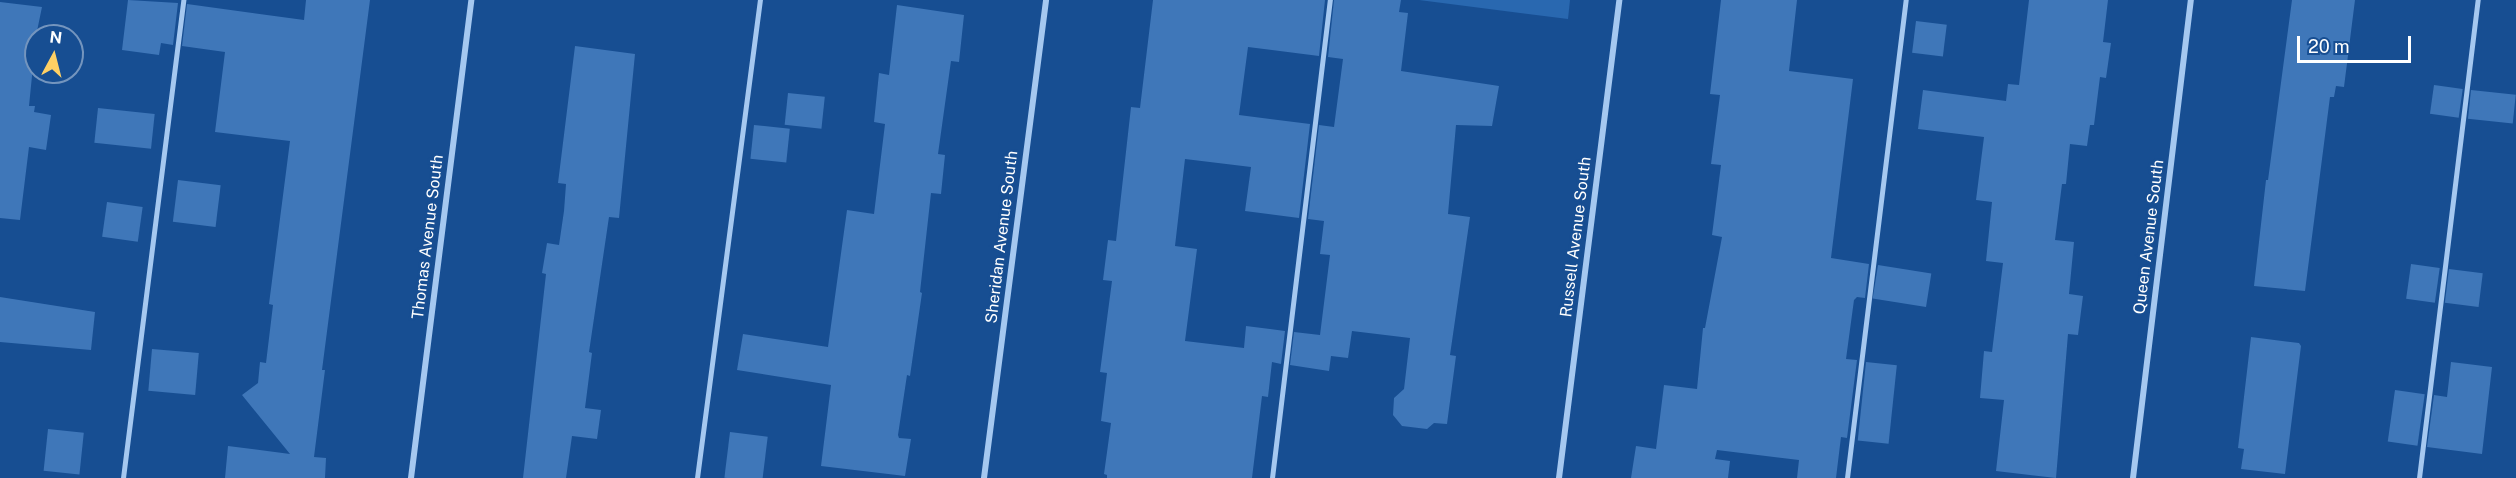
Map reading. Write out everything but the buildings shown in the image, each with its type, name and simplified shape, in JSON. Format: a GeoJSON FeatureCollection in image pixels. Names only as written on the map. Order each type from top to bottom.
{"type":"FeatureCollection","features":[{"type":"Feature","properties":{"kind":"street","name":"Thomas Avenue South"},"geometry":{"type":"LineString","coordinates":[[411,478],[471,0]]}},
{"type":"Feature","properties":{"kind":"street","name":"Sheridan Avenue South"},"geometry":{"type":"LineString","coordinates":[[984,478],[1046,0]]}},
{"type":"Feature","properties":{"kind":"street","name":"Russell Avenue South"},"geometry":{"type":"LineString","coordinates":[[1559,478],[1619,0]]}},
{"type":"Feature","properties":{"kind":"street","name":"Queen Avenue South"},"geometry":{"type":"LineString","coordinates":[[2133,478],[2191,0]]}},
{"type":"Feature","properties":{"kind":"lane"},"geometry":{"type":"LineString","coordinates":[[123,478],[183,0]]}},
{"type":"Feature","properties":{"kind":"lane"},"geometry":{"type":"LineString","coordinates":[[697,478],[760,0]]}},
{"type":"Feature","properties":{"kind":"lane"},"geometry":{"type":"LineString","coordinates":[[1272,478],[1330,0]]}},
{"type":"Feature","properties":{"kind":"lane"},"geometry":{"type":"LineString","coordinates":[[1847,478],[1906,0]]}},
{"type":"Feature","properties":{"kind":"lane"},"geometry":{"type":"LineString","coordinates":[[2419,478],[2478,0]]}},
{"type":"Feature","properties":{"kind":"shaded area"},"geometry":{"type":"Polygon","coordinates":[[[1419,0],[1570,0],[1568,19],[1419,0]]]}}]}
